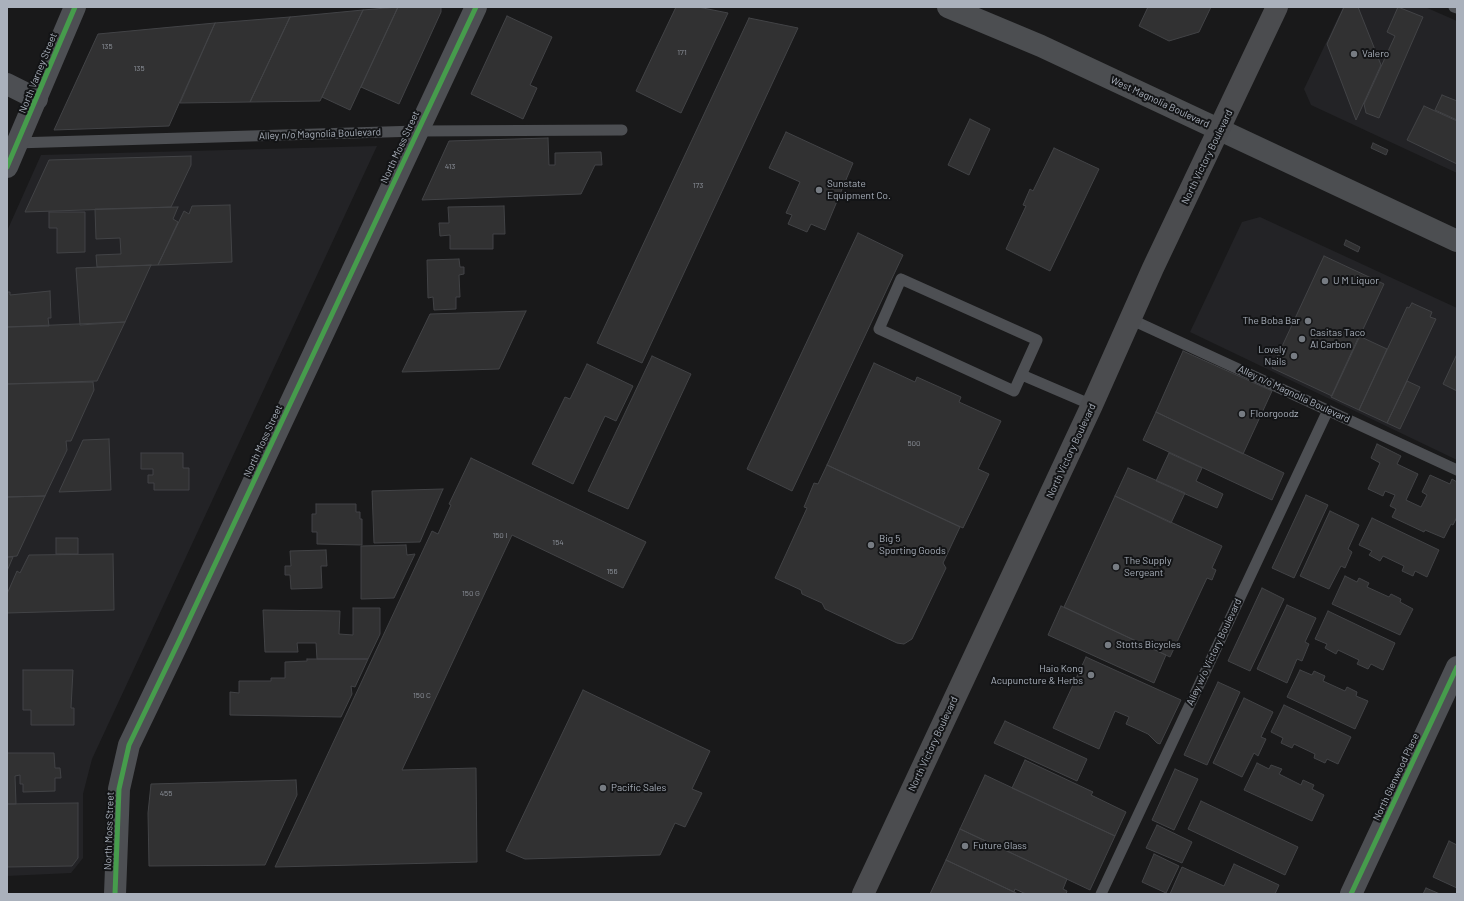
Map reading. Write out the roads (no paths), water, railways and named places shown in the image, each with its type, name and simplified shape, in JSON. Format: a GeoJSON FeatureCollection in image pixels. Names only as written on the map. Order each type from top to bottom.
{"type":"FeatureCollection","features":[{"type":"Feature","properties":{"kind":"main road","name":"West Magnolia Boulevard"},"geometry":{"type":"LineString","coordinates":[[948,7],[1041,46],[1457,241]]}},
{"type":"Feature","properties":{"kind":"main road","name":"North Victory Boulevard"},"geometry":{"type":"LineString","coordinates":[[863,894],[1092,406],[1130,319],[1277,7]]}},
{"type":"Feature","properties":{"kind":"street","name":"North Varney Street"},"geometry":{"type":"LineString","coordinates":[[7,167],[13,144],[37,99],[75,7]]}},
{"type":"Feature","properties":{"kind":"street","name":"North Moss Street"},"geometry":{"type":"LineString","coordinates":[[115,894],[119,789],[129,745],[476,7]]}},
{"type":"Feature","properties":{"kind":"street"},"geometry":{"type":"LineString","coordinates":[[7,84],[37,99]]}},
{"type":"Feature","properties":{"kind":"street","name":"North Glenwood Place"},"geometry":{"type":"LineString","coordinates":[[1351,894],[1457,667]]}},
{"type":"Feature","properties":{"kind":"lane","name":"Alley n/o Magnolia Boulevard"},"geometry":{"type":"LineString","coordinates":[[13,144],[418,131],[622,130]]}},
{"type":"Feature","properties":{"kind":"lane"},"geometry":{"type":"LineString","coordinates":[[901,279],[1037,340],[1022,375],[1014,391],[879,329],[901,279]]}},
{"type":"Feature","properties":{"kind":"lane","name":"Alley n/o Magnolia Boulevard"},"geometry":{"type":"LineString","coordinates":[[1130,319],[1457,470]]}},
{"type":"Feature","properties":{"kind":"lane"},"geometry":{"type":"LineString","coordinates":[[1022,375],[1092,406]]}},
{"type":"Feature","properties":{"kind":"lane","name":"Alley w/o Victory Boulevard"},"geometry":{"type":"LineString","coordinates":[[1101,894],[1328,410]]}},
{"type":"Feature","properties":{"kind":"place","name":"Valero"},"geometry":{"type":"Point","coordinates":[1354,54]}},
{"type":"Feature","properties":{"kind":"place","name":"Sunstate Equipment Co."},"geometry":{"type":"Point","coordinates":[819,190]}},
{"type":"Feature","properties":{"kind":"place","name":"U M Liquor"},"geometry":{"type":"Point","coordinates":[1325,281]}},
{"type":"Feature","properties":{"kind":"place","name":"The Boba Bar"},"geometry":{"type":"Point","coordinates":[1308,321]}},
{"type":"Feature","properties":{"kind":"place","name":"Casitas Taco Al Carbon"},"geometry":{"type":"Point","coordinates":[1302,339]}},
{"type":"Feature","properties":{"kind":"place","name":"Lovely Nails"},"geometry":{"type":"Point","coordinates":[1294,356]}},
{"type":"Feature","properties":{"kind":"place","name":"Floorgoodz"},"geometry":{"type":"Point","coordinates":[1242,414]}},
{"type":"Feature","properties":{"kind":"place","name":"Big 5 Sporting Goods"},"geometry":{"type":"Point","coordinates":[871,545]}},
{"type":"Feature","properties":{"kind":"place","name":"The Supply Sergeant"},"geometry":{"type":"Point","coordinates":[1116,567]}},
{"type":"Feature","properties":{"kind":"place","name":"Stotts Bicycles"},"geometry":{"type":"Point","coordinates":[1108,645]}},
{"type":"Feature","properties":{"kind":"place","name":"Haio Kong Acupuncture & Herbs"},"geometry":{"type":"Point","coordinates":[1091,675]}},
{"type":"Feature","properties":{"kind":"place","name":"Pacific Sales"},"geometry":{"type":"Point","coordinates":[603,788]}},
{"type":"Feature","properties":{"kind":"place","name":"Future Glass"},"geometry":{"type":"Point","coordinates":[965,846]}}]}
